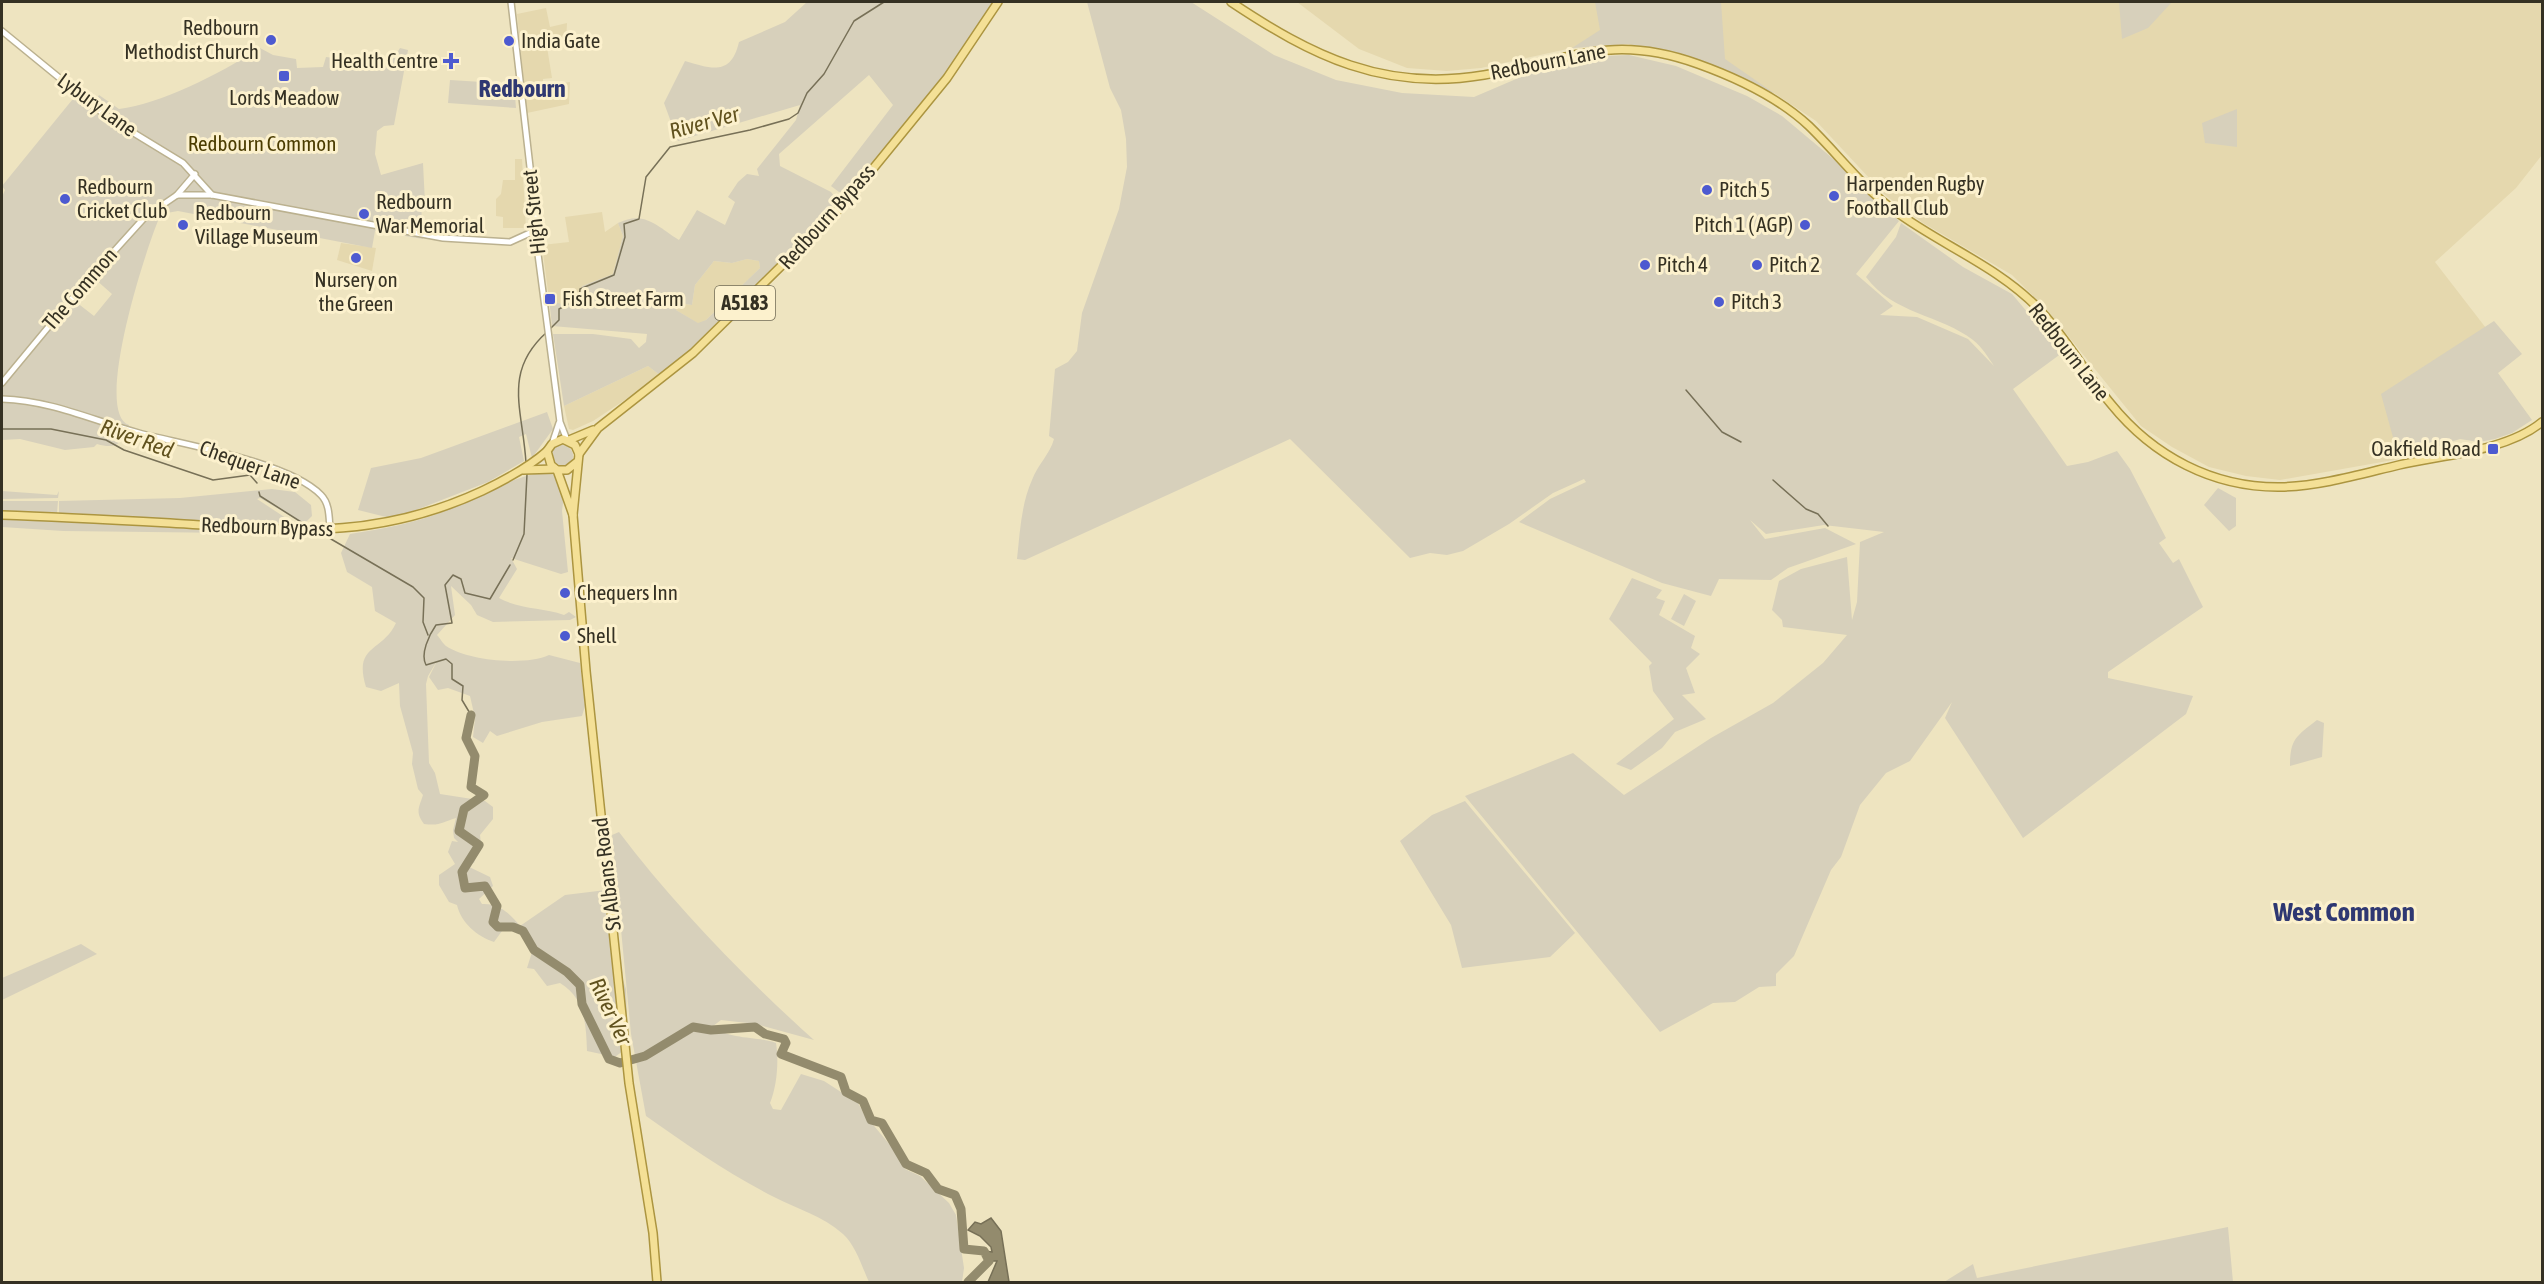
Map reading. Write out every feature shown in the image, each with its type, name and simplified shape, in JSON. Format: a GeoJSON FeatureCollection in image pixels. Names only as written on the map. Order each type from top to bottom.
{"type":"FeatureCollection","features":[{"type":"Feature","properties":{"kind":"main road","name":"Redbourn Bypass"},"geometry":{"type":"LineString","coordinates":[[578,458],[586,441],[598,428],[693,353],[844,205],[953,70],[998,2]]}},
{"type":"Feature","properties":{"kind":"main road","name":"Redbourn Lane"},"geometry":{"type":"LineString","coordinates":[[1231,2],[1313,52],[1351,67],[1385,75],[1428,79],[1461,78],[1497,72],[1582,51],[1625,48],[1673,56],[1735,80],[1775,100],[1800,118],[1890,208],[1994,273],[2023,294],[2055,328],[2110,404],[2138,434],[2173,459],[2218,478],[2256,486],[2306,485],[2502,442],[2521,436],[2542,422]]}},
{"type":"Feature","properties":{"kind":"main road","name":"Redbourn Bypass"},"geometry":{"type":"LineString","coordinates":[[568,440],[598,428]]}},
{"type":"Feature","properties":{"kind":"main road"},"geometry":{"type":"LineString","coordinates":[[531,467],[549,447],[557,440],[568,440],[575,445],[578,458],[567,470],[556,470],[548,460],[549,447]]}},
{"type":"Feature","properties":{"kind":"main road","name":"St Albans Road"},"geometry":{"type":"LineString","coordinates":[[578,458],[573,515],[594,760],[625,1052],[653,1233],[657,1282]]}},
{"type":"Feature","properties":{"kind":"main road","name":"Redbourn Bypass"},"geometry":{"type":"LineString","coordinates":[[2,515],[320,531],[375,525],[433,510],[470,496],[531,467],[556,470]]}},
{"type":"Feature","properties":{"kind":"main road","name":"St Albans Road"},"geometry":{"type":"LineString","coordinates":[[556,470],[573,515]]}},
{"type":"Feature","properties":{"kind":"street","name":"High Street"},"geometry":{"type":"LineString","coordinates":[[511,2],[536,219],[532,232],[536,239],[560,422],[568,440]]}},
{"type":"Feature","properties":{"kind":"street","name":"Lybury Lane"},"geometry":{"type":"LineString","coordinates":[[2,31],[106,116],[175,157],[195,174],[212,195]]}},
{"type":"Feature","properties":{"kind":"street"},"geometry":{"type":"LineString","coordinates":[[177,195],[195,174]]}},
{"type":"Feature","properties":{"kind":"street"},"geometry":{"type":"LineString","coordinates":[[177,195],[212,195],[412,234],[504,242],[532,232]]}},
{"type":"Feature","properties":{"kind":"street","name":"The Common"},"geometry":{"type":"LineString","coordinates":[[2,383],[129,233],[146,217],[177,195]]}},
{"type":"Feature","properties":{"kind":"street","name":"Chequer Lane"},"geometry":{"type":"LineString","coordinates":[[2,399],[31,400],[62,407],[134,431],[206,447],[274,470],[311,488],[323,497],[327,506],[330,530]]}},
{"type":"Feature","properties":{"kind":"street","name":"High Street"},"geometry":{"type":"LineString","coordinates":[[549,447],[560,422]]}},
{"type":"Feature","properties":{"kind":"shaded area"},"geometry":{"type":"Polygon","coordinates":[[[1297,2],[2542,2],[2542,155],[2516,188],[2435,262],[2506,354],[2399,459],[2280,480],[2246,476],[2209,467],[2172,447],[2141,426],[2047,310],[2012,275],[1923,223],[1885,195],[1816,121],[1774,93],[1674,53],[1628,44],[1572,48],[1481,68],[1447,71],[1407,68],[1359,49],[1297,2]]]}},
{"type":"Feature","properties":{"kind":"shaded area"},"geometry":{"type":"Polygon","coordinates":[[[546,8],[550,27],[567,23],[566,44],[547,47],[552,78],[543,79],[543,86],[570,82],[569,104],[527,113],[517,14],[546,8]]]}},
{"type":"Feature","properties":{"kind":"shaded area"},"geometry":{"type":"Polygon","coordinates":[[[515,159],[522,159],[526,228],[503,228],[503,217],[496,216],[496,199],[501,194],[503,180],[515,180],[515,159]]]}},
{"type":"Feature","properties":{"kind":"shaded area"},"geometry":{"type":"Polygon","coordinates":[[[602,212],[605,232],[618,223],[623,236],[613,274],[582,286],[579,299],[564,305],[549,299],[542,245],[569,242],[565,217],[602,212]]]}},
{"type":"Feature","properties":{"kind":"shaded area","name":"Nursery on the Green"},"geometry":{"type":"Polygon","coordinates":[[[341,243],[376,248],[372,271],[337,260],[341,243]]]}},
{"type":"Feature","properties":{"kind":"shaded area"},"geometry":{"type":"Polygon","coordinates":[[[747,259],[759,261],[760,268],[706,320],[699,324],[676,310],[678,303],[692,305],[695,285],[714,261],[732,263],[747,259]]]}},
{"type":"Feature","properties":{"kind":"shaded area"},"geometry":{"type":"Polygon","coordinates":[[[648,366],[661,376],[593,421],[573,430],[569,429],[564,406],[648,366]]]}},
{"type":"Feature","properties":{"kind":"shaded area"},"geometry":{"type":"Polygon","coordinates":[[[991,1218],[1001,1231],[1009,1282],[988,1282],[997,1261],[989,1261],[984,1251],[992,1252],[991,1247],[980,1236],[968,1230],[975,1222],[981,1224],[991,1218]]]}},
{"type":"Feature","properties":{"kind":"green space"},"geometry":{"type":"Polygon","coordinates":[[[807,2],[993,2],[957,60],[847,192],[839,192],[831,186],[893,105],[869,75],[779,154],[780,166],[831,192],[834,196],[833,206],[815,230],[752,296],[661,376],[648,366],[564,406],[553,334],[593,334],[631,339],[639,348],[646,342],[647,334],[552,326],[549,299],[564,305],[579,299],[582,286],[613,274],[623,236],[618,223],[627,219],[650,221],[679,240],[697,210],[725,225],[735,202],[728,197],[738,182],[747,174],[759,176],[757,169],[796,120],[800,105],[678,141],[664,103],[685,61],[712,67],[726,65],[735,53],[739,42],[785,22],[807,2]],[[747,259],[732,263],[714,261],[695,285],[692,305],[678,303],[676,310],[698,323],[706,320],[760,268],[759,261],[747,259]]]}},
{"type":"Feature","properties":{"kind":"green space"},"geometry":{"type":"Polygon","coordinates":[[[1087,2],[1191,2],[1274,55],[1336,80],[1402,93],[1474,97],[1544,67],[1603,56],[1629,55],[1676,66],[1747,96],[1782,116],[1837,162],[1899,221],[1856,274],[1893,306],[1880,315],[1917,317],[1968,339],[1994,366],[1973,340],[1947,325],[1903,307],[1877,289],[1866,277],[1896,237],[1901,223],[1963,267],[2012,294],[2062,353],[2013,389],[2067,466],[2088,462],[2117,451],[2130,469],[2166,538],[2159,543],[2173,563],[2179,559],[2203,607],[2108,672],[2108,678],[2193,696],[2186,714],[2023,838],[1945,718],[1952,702],[1910,761],[1886,773],[1860,805],[1841,857],[1831,870],[1794,956],[1776,974],[1776,986],[1759,987],[1735,1002],[1713,1003],[1660,1032],[1465,796],[1573,753],[1624,795],[1711,738],[1773,703],[1823,663],[1847,635],[1783,627],[1782,620],[1772,610],[1779,581],[1801,569],[1847,557],[1852,620],[1857,602],[1860,542],[1884,532],[1824,525],[1766,534],[1750,520],[1765,539],[1825,528],[1856,544],[1788,568],[1771,580],[1719,579],[1711,596],[1662,583],[1519,522],[1550,499],[1586,482],[1584,479],[1553,493],[1509,524],[1463,551],[1447,555],[1430,553],[1410,558],[1290,439],[1025,560],[1017,559],[1028,489],[1054,439],[1049,436],[1055,369],[1068,362],[1077,351],[1082,313],[1119,209],[1127,167],[1126,139],[1121,110],[1110,88],[1087,2]]]}},
{"type":"Feature","properties":{"kind":"green space"},"geometry":{"type":"Polygon","coordinates":[[[1595,2],[1721,2],[1725,59],[1774,93],[1673,53],[1628,44],[1572,48],[1600,30],[1595,2]]]}},
{"type":"Feature","properties":{"kind":"green space"},"geometry":{"type":"Polygon","coordinates":[[[2119,2],[2172,2],[2148,28],[2122,39],[2119,2]]]}},
{"type":"Feature","properties":{"kind":"green space","name":"Redbourn Common"},"geometry":{"type":"Polygon","coordinates":[[[260,48],[273,55],[296,59],[297,68],[323,67],[326,57],[374,63],[394,58],[400,48],[408,50],[394,125],[384,126],[377,131],[375,154],[381,175],[423,163],[425,203],[421,204],[423,239],[375,231],[372,248],[178,211],[161,214],[135,289],[119,360],[117,391],[119,414],[129,425],[122,441],[110,446],[97,444],[94,447],[65,450],[20,439],[2,440],[2,197],[5,190],[2,186],[81,89],[96,100],[99,95],[119,109],[136,106],[192,86],[260,48]],[[95,279],[76,302],[94,316],[112,294],[95,279]]]}},
{"type":"Feature","properties":{"kind":"green space"},"geometry":{"type":"Polygon","coordinates":[[[450,80],[514,84],[516,108],[448,103],[450,80]]]}},
{"type":"Feature","properties":{"kind":"green space"},"geometry":{"type":"Polygon","coordinates":[[[2237,109],[2237,147],[2205,143],[2202,123],[2237,109]]]}},
{"type":"Feature","properties":{"kind":"green space"},"geometry":{"type":"Polygon","coordinates":[[[2494,321],[2522,354],[2498,373],[2532,420],[2512,433],[2495,439],[2479,442],[2460,439],[2399,459],[2381,394],[2494,321]]]}},
{"type":"Feature","properties":{"kind":"green space"},"geometry":{"type":"Polygon","coordinates":[[[547,412],[553,429],[532,458],[526,434],[519,437],[524,461],[488,482],[390,518],[358,510],[371,468],[421,458],[547,412]]]}},
{"type":"Feature","properties":{"kind":"green space"},"geometry":{"type":"Polygon","coordinates":[[[558,445],[566,445],[573,452],[573,460],[566,467],[558,467],[551,460],[551,452],[558,445]]]}},
{"type":"Feature","properties":{"kind":"green space"},"geometry":{"type":"Polygon","coordinates":[[[545,472],[558,476],[565,487],[562,511],[568,572],[561,574],[511,558],[517,569],[499,598],[515,605],[564,615],[569,612],[576,617],[570,620],[493,622],[477,615],[471,605],[451,586],[455,615],[437,635],[446,646],[482,658],[512,661],[549,655],[580,663],[585,706],[582,716],[542,722],[497,736],[490,731],[483,743],[473,737],[475,718],[470,696],[448,688],[438,690],[429,677],[437,661],[428,676],[426,684],[429,763],[435,773],[440,794],[485,801],[493,807],[493,819],[480,835],[481,844],[474,863],[463,864],[490,877],[493,886],[479,899],[482,904],[499,907],[520,926],[565,895],[606,890],[610,906],[609,938],[626,989],[628,1047],[615,1057],[587,1051],[585,1021],[575,996],[560,983],[547,986],[534,969],[527,968],[532,952],[520,927],[502,931],[494,942],[488,939],[466,923],[457,905],[449,902],[439,885],[439,875],[455,864],[448,852],[452,841],[458,842],[454,838],[453,830],[456,818],[441,823],[424,824],[419,816],[423,795],[418,789],[412,764],[413,753],[400,706],[399,683],[381,691],[366,687],[363,673],[366,656],[384,640],[396,623],[375,611],[372,587],[347,572],[341,553],[350,534],[422,519],[519,478],[545,472]]]}},
{"type":"Feature","properties":{"kind":"green space"},"geometry":{"type":"Polygon","coordinates":[[[2218,488],[2236,498],[2236,526],[2229,531],[2204,505],[2218,488]]]}},
{"type":"Feature","properties":{"kind":"green space"},"geometry":{"type":"Polygon","coordinates":[[[272,489],[295,492],[311,505],[312,516],[304,524],[260,498],[257,499],[298,526],[59,513],[59,501],[180,498],[272,489]]]}},
{"type":"Feature","properties":{"kind":"green space"},"geometry":{"type":"Polygon","coordinates":[[[2,491],[57,495],[59,491],[58,498],[2,499],[2,491]]]}},
{"type":"Feature","properties":{"kind":"green space"},"geometry":{"type":"Polygon","coordinates":[[[2,501],[58,501],[57,513],[2,511],[2,501]]]}},
{"type":"Feature","properties":{"kind":"green space"},"geometry":{"type":"Polygon","coordinates":[[[2,517],[199,526],[234,533],[63,531],[2,527],[2,517]]]}},
{"type":"Feature","properties":{"kind":"green space"},"geometry":{"type":"Polygon","coordinates":[[[1632,578],[1662,590],[1656,598],[1665,601],[1659,615],[1695,636],[1691,648],[1700,654],[1686,668],[1695,693],[1682,695],[1706,719],[1675,732],[1662,748],[1631,770],[1616,764],[1674,719],[1653,691],[1649,666],[1652,663],[1609,619],[1632,578]]]}},
{"type":"Feature","properties":{"kind":"green space"},"geometry":{"type":"Polygon","coordinates":[[[1684,594],[1696,601],[1684,626],[1671,619],[1684,594]]]}},
{"type":"Feature","properties":{"kind":"green space"},"geometry":{"type":"Polygon","coordinates":[[[2317,720],[2324,723],[2322,757],[2290,766],[2293,743],[2317,720]]]}},
{"type":"Feature","properties":{"kind":"green space"},"geometry":{"type":"Polygon","coordinates":[[[1465,801],[1575,933],[1550,957],[1462,968],[1451,925],[1400,841],[1432,815],[1465,801]]]}},
{"type":"Feature","properties":{"kind":"green space"},"geometry":{"type":"Polygon","coordinates":[[[619,832],[687,914],[763,992],[814,1040],[756,1024],[721,1020],[713,1026],[726,1034],[776,1043],[777,1073],[770,1103],[773,1109],[781,1110],[801,1074],[824,1081],[858,1103],[864,1114],[896,1152],[905,1169],[920,1176],[949,1203],[956,1215],[964,1268],[962,1282],[869,1282],[852,1244],[835,1228],[741,1179],[646,1116],[631,1034],[612,835],[619,832]]]}},
{"type":"Feature","properties":{"kind":"green space"},"geometry":{"type":"Polygon","coordinates":[[[81,944],[97,954],[2,1000],[2,978],[81,944]]]}},
{"type":"Feature","properties":{"kind":"green space"},"geometry":{"type":"Polygon","coordinates":[[[2228,1227],[2233,1282],[1944,1282],[1973,1264],[1977,1278],[2228,1227]]]}},
{"type":"Feature","properties":{"kind":"waterway","name":"River Ver"},"geometry":{"type":"LineString","coordinates":[[551,328],[559,320],[559,309],[579,299],[580,289],[614,275],[625,237],[624,224],[639,219],[646,177],[670,147],[750,130],[789,119],[798,113],[807,93],[824,74],[854,21],[884,2]]}},
{"type":"Feature","properties":{"kind":"waterway","name":"River Ver"},"geometry":{"type":"LineString","coordinates":[[526,463],[519,409],[520,377],[524,362],[533,347],[547,332]]}},
{"type":"Feature","properties":{"kind":"waterway"},"geometry":{"type":"LineString","coordinates":[[1686,390],[1722,432],[1741,442]]}},
{"type":"Feature","properties":{"kind":"waterway","name":"River Red"},"geometry":{"type":"LineString","coordinates":[[2,429],[51,429],[106,440],[124,450],[213,480],[250,475],[257,483]]}},
{"type":"Feature","properties":{"kind":"waterway","name":"River Ver"},"geometry":{"type":"LineString","coordinates":[[513,560],[524,534],[527,474]]}},
{"type":"Feature","properties":{"kind":"waterway"},"geometry":{"type":"LineString","coordinates":[[1773,480],[1806,509],[1818,514],[1828,526]]}},
{"type":"Feature","properties":{"kind":"waterway","name":"River Red"},"geometry":{"type":"LineString","coordinates":[[259,492],[260,496],[309,527]]}},
{"type":"Feature","properties":{"kind":"waterway","name":"River Red"},"geometry":{"type":"LineString","coordinates":[[319,532],[413,587],[424,598],[423,622],[428,635]]}},
{"type":"Feature","properties":{"kind":"waterway","name":"River Ver"},"geometry":{"type":"LineString","coordinates":[[471,715],[462,700],[463,686],[452,679],[452,664],[446,659],[426,665],[425,650],[436,625],[452,623],[445,585],[453,575],[461,579],[465,593],[490,599],[510,565]]}},
{"type":"Feature","properties":{"kind":"waterway","name":"River Ver"},"geometry":{"type":"LineString","coordinates":[[471,715],[466,738],[475,756],[471,787],[484,795],[464,809],[459,831],[479,845],[462,872],[465,888],[485,886],[497,906],[493,922],[498,927],[513,927],[523,931],[534,950],[567,972],[580,985],[582,1004],[609,1059],[620,1063],[645,1056],[693,1027],[711,1030],[755,1027],[765,1034],[784,1039],[786,1043],[781,1054],[841,1077],[846,1092],[863,1101],[871,1120],[882,1123],[906,1164],[926,1173],[938,1189],[955,1195],[961,1209],[964,1249],[984,1251],[989,1261],[968,1282]]}},
{"type":"Feature","properties":{"kind":"place","name":"Redbourn Methodist Church"},"geometry":{"type":"Point","coordinates":[271,40]}},
{"type":"Feature","properties":{"kind":"place","name":"India Gate"},"geometry":{"type":"Point","coordinates":[509,41]}},
{"type":"Feature","properties":{"kind":"place","name":"Health Centre"},"geometry":{"type":"Point","coordinates":[451,61]}},
{"type":"Feature","properties":{"kind":"place","name":"Lords Meadow"},"geometry":{"type":"Point","coordinates":[284,76]}},
{"type":"Feature","properties":{"kind":"place","name":"Pitch 5"},"geometry":{"type":"Point","coordinates":[1707,190]}},
{"type":"Feature","properties":{"kind":"place","name":"Harpenden Rugby Football Club"},"geometry":{"type":"Point","coordinates":[1834,196]}},
{"type":"Feature","properties":{"kind":"place","name":"Redbourn Cricket Club"},"geometry":{"type":"Point","coordinates":[65,199]}},
{"type":"Feature","properties":{"kind":"place","name":"Redbourn War Memorial"},"geometry":{"type":"Point","coordinates":[364,214]}},
{"type":"Feature","properties":{"kind":"place","name":"Redbourn Village Museum"},"geometry":{"type":"Point","coordinates":[183,225]}},
{"type":"Feature","properties":{"kind":"place","name":"Pitch 1 ( AGP)"},"geometry":{"type":"Point","coordinates":[1805,225]}},
{"type":"Feature","properties":{"kind":"place","name":"Nursery on the Green"},"geometry":{"type":"Point","coordinates":[356,258]}},
{"type":"Feature","properties":{"kind":"place","name":"Pitch 4"},"geometry":{"type":"Point","coordinates":[1645,265]}},
{"type":"Feature","properties":{"kind":"place","name":"Pitch 2"},"geometry":{"type":"Point","coordinates":[1757,265]}},
{"type":"Feature","properties":{"kind":"place","name":"Fish Street Farm"},"geometry":{"type":"Point","coordinates":[550,299]}},
{"type":"Feature","properties":{"kind":"place","name":"Pitch 3"},"geometry":{"type":"Point","coordinates":[1719,302]}},
{"type":"Feature","properties":{"kind":"place","name":"Oakfield Road"},"geometry":{"type":"Point","coordinates":[2493,449]}},
{"type":"Feature","properties":{"kind":"place","name":"Chequers Inn"},"geometry":{"type":"Point","coordinates":[565,593]}},
{"type":"Feature","properties":{"kind":"place","name":"Shell"},"geometry":{"type":"Point","coordinates":[565,636]}},
{"type":"Feature","properties":{"kind":"district","name":"Redbourn"},"geometry":{"type":"Point","coordinates":[522,89]}},
{"type":"Feature","properties":{"kind":"district","name":"West Common"},"geometry":{"type":"Point","coordinates":[2344,912]}}]}
